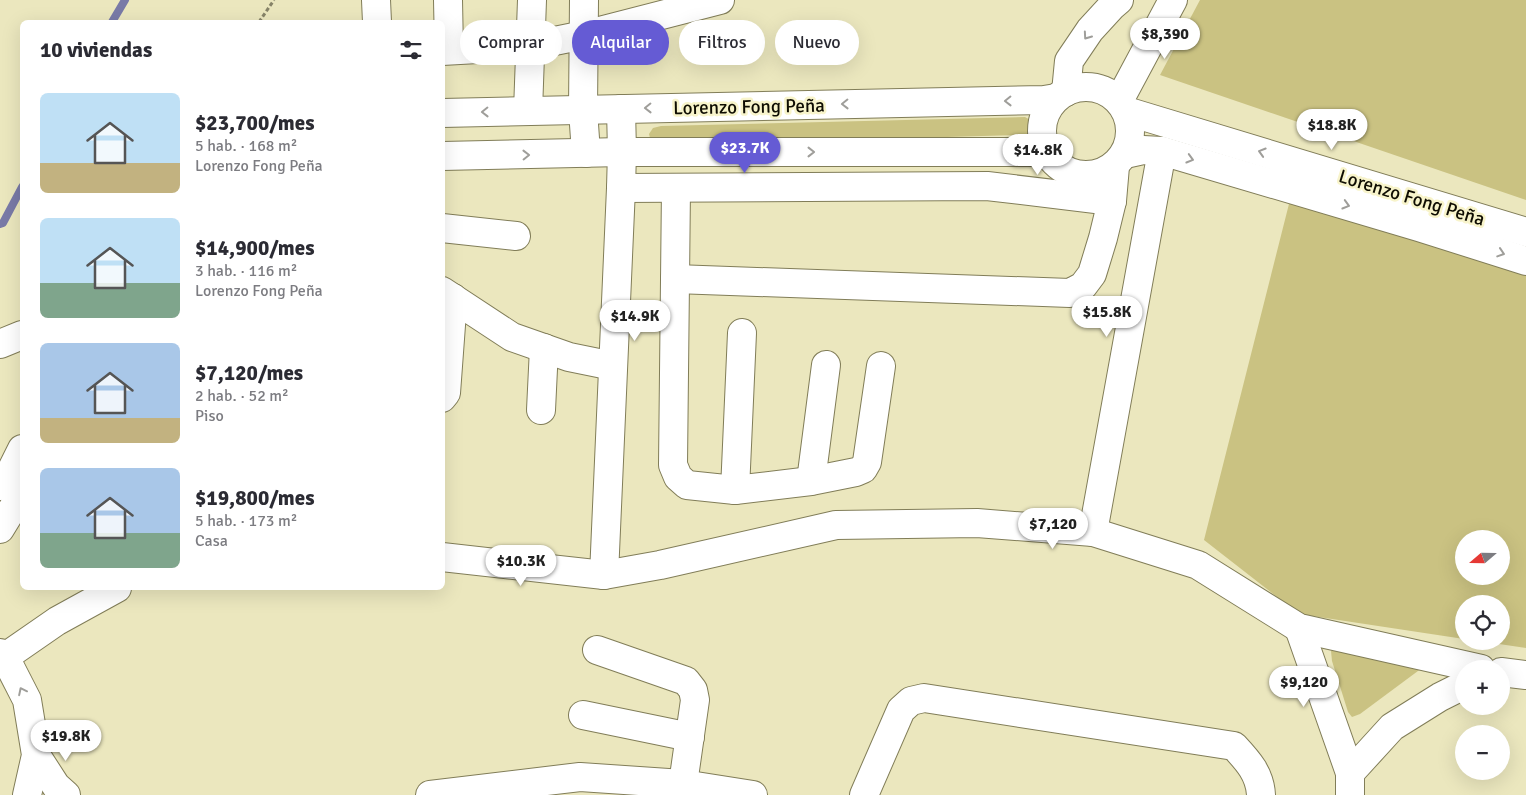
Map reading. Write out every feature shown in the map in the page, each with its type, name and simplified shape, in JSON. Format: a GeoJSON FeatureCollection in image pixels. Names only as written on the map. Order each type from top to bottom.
{"type":"FeatureCollection","features":[{"type":"Feature","properties":{"kind":"street"},"geometry":{"type":"LineString","coordinates":[[376,0],[377,20]]}},
{"type":"Feature","properties":{"kind":"street"},"geometry":{"type":"LineString","coordinates":[[448,0],[446,51],[460,50]]}},
{"type":"Feature","properties":{"kind":"street"},"geometry":{"type":"LineString","coordinates":[[531,20],[532,0]]}},
{"type":"Feature","properties":{"kind":"street"},"geometry":{"type":"LineString","coordinates":[[584,0],[584,20]]}},
{"type":"Feature","properties":{"kind":"street"},"geometry":{"type":"LineString","coordinates":[[633,20],[678,6],[720,0]]}},
{"type":"Feature","properties":{"kind":"street"},"geometry":{"type":"LineString","coordinates":[[1061,95],[1069,61],[1090,30],[1119,0]]}},
{"type":"Feature","properties":{"kind":"street"},"geometry":{"type":"LineString","coordinates":[[1123,106],[1172,0]]}},
{"type":"Feature","properties":{"kind":"street"},"geometry":{"type":"LineString","coordinates":[[528,111],[529,65]]}},
{"type":"Feature","properties":{"kind":"street"},"geometry":{"type":"LineString","coordinates":[[584,65],[583,110],[586,153]]}},
{"type":"Feature","properties":{"kind":"street"},"geometry":{"type":"LineString","coordinates":[[675,279],[1070,293],[1083,286],[1092,274],[1103,238],[1120,160],[1130,140],[1131,125],[1123,106],[1110,94],[1100,89],[1077,88],[1061,95],[1047,110],[1042,124],[1042,138],[1046,152],[1056,165],[1070,173],[1085,176],[1101,174],[1120,160]]}},
{"type":"Feature","properties":{"kind":"street","name":"Lorenzo Fong Peña"},"geometry":{"type":"LineString","coordinates":[[445,113],[1034,100],[1061,95]]}},
{"type":"Feature","properties":{"kind":"street","name":"Lorenzo Fong Peña"},"geometry":{"type":"LineString","coordinates":[[1123,106],[1526,232]]}},
{"type":"Feature","properties":{"kind":"street"},"geometry":{"type":"LineString","coordinates":[[604,575],[621,188],[621,109]]}},
{"type":"Feature","properties":{"kind":"street","name":"Lorenzo Fong Peña"},"geometry":{"type":"LineString","coordinates":[[1120,160],[1143,150],[1162,151],[1419,227],[1526,262]]}},
{"type":"Feature","properties":{"kind":"street"},"geometry":{"type":"LineString","coordinates":[[1093,532],[1162,151]]}},
{"type":"Feature","properties":{"kind":"street"},"geometry":{"type":"LineString","coordinates":[[445,156],[622,152],[1046,152]]}},
{"type":"Feature","properties":{"kind":"street"},"geometry":{"type":"LineString","coordinates":[[621,188],[987,186],[1112,201]]}},
{"type":"Feature","properties":{"kind":"street"},"geometry":{"type":"LineString","coordinates":[[676,188],[673,465],[678,477],[687,485],[735,490],[811,481],[856,472],[863,468],[866,462],[881,366]]}},
{"type":"Feature","properties":{"kind":"street"},"geometry":{"type":"LineString","coordinates":[[445,228],[516,236]]}},
{"type":"Feature","properties":{"kind":"street"},"geometry":{"type":"LineString","coordinates":[[448,295],[512,337],[570,357],[613,366]]}},
{"type":"Feature","properties":{"kind":"street"},"geometry":{"type":"LineString","coordinates":[[445,394],[448,295]]}},
{"type":"Feature","properties":{"kind":"street"},"geometry":{"type":"LineString","coordinates":[[735,490],[742,333]]}},
{"type":"Feature","properties":{"kind":"street"},"geometry":{"type":"LineString","coordinates":[[0,344],[20,336]]}},
{"type":"Feature","properties":{"kind":"street"},"geometry":{"type":"LineString","coordinates":[[541,410],[544,348]]}},
{"type":"Feature","properties":{"kind":"street"},"geometry":{"type":"LineString","coordinates":[[811,481],[826,365]]}},
{"type":"Feature","properties":{"kind":"street"},"geometry":{"type":"LineString","coordinates":[[0,529],[13,472]]}},
{"type":"Feature","properties":{"kind":"street"},"geometry":{"type":"LineString","coordinates":[[445,557],[604,575],[669,563],[836,525],[977,523],[1093,532],[1198,565],[1299,628],[1455,663]]}},
{"type":"Feature","properties":{"kind":"street"},"geometry":{"type":"LineString","coordinates":[[27,795],[36,755],[27,700],[3,655],[113,590]]}},
{"type":"Feature","properties":{"kind":"street"},"geometry":{"type":"LineString","coordinates":[[1299,628],[1350,784]]}},
{"type":"Feature","properties":{"kind":"street"},"geometry":{"type":"LineString","coordinates":[[596,650],[686,681],[693,690],[695,700],[683,784]]}},
{"type":"Feature","properties":{"kind":"street"},"geometry":{"type":"LineString","coordinates":[[1510,673],[1526,675]]}},
{"type":"Feature","properties":{"kind":"street"},"geometry":{"type":"LineString","coordinates":[[1350,784],[1392,727],[1455,690]]}},
{"type":"Feature","properties":{"kind":"street"},"geometry":{"type":"LineString","coordinates":[[864,795],[901,710],[911,701],[924,698],[1234,746],[1252,766],[1261,795]]}},
{"type":"Feature","properties":{"kind":"street"},"geometry":{"type":"LineString","coordinates":[[582,715],[690,737]]}},
{"type":"Feature","properties":{"kind":"street"},"geometry":{"type":"LineString","coordinates":[[36,755],[56,786],[66,795]]}},
{"type":"Feature","properties":{"kind":"street"},"geometry":{"type":"LineString","coordinates":[[430,795],[580,777],[683,784],[753,795]]}},
{"type":"Feature","properties":{"kind":"path"},"geometry":{"type":"LineString","coordinates":[[260,20],[274,0]]}},
{"type":"Feature","properties":{"kind":"shaded area"},"geometry":{"type":"Polygon","coordinates":[[[1200,0],[1526,0],[1526,200],[1160,75],[1200,0]]]}},
{"type":"Feature","properties":{"kind":"shaded area"},"geometry":{"type":"Polygon","coordinates":[[[1025,117],[1032,121],[1034,128],[1029,134],[1022,135],[658,145],[651,142],[649,134],[653,128],[661,126],[1025,117]]]}},
{"type":"Feature","properties":{"kind":"shaded area"},"geometry":{"type":"Polygon","coordinates":[[[1291,196],[1526,269],[1526,648],[1510,646],[1510,595],[1455,595],[1455,638],[1299,614],[1204,540],[1291,196]]]}},
{"type":"Feature","properties":{"kind":"shaded area"},"geometry":{"type":"Polygon","coordinates":[[[1336,647],[1422,668],[1360,714],[1352,717],[1348,712],[1332,661],[1331,651],[1336,647]]]}},
{"type":"Feature","properties":{"kind":"waterway"},"geometry":{"type":"LineString","coordinates":[[113,20],[125,0]]}},
{"type":"Feature","properties":{"kind":"waterway"},"geometry":{"type":"LineString","coordinates":[[0,224],[3,223],[20,191]]}}]}
